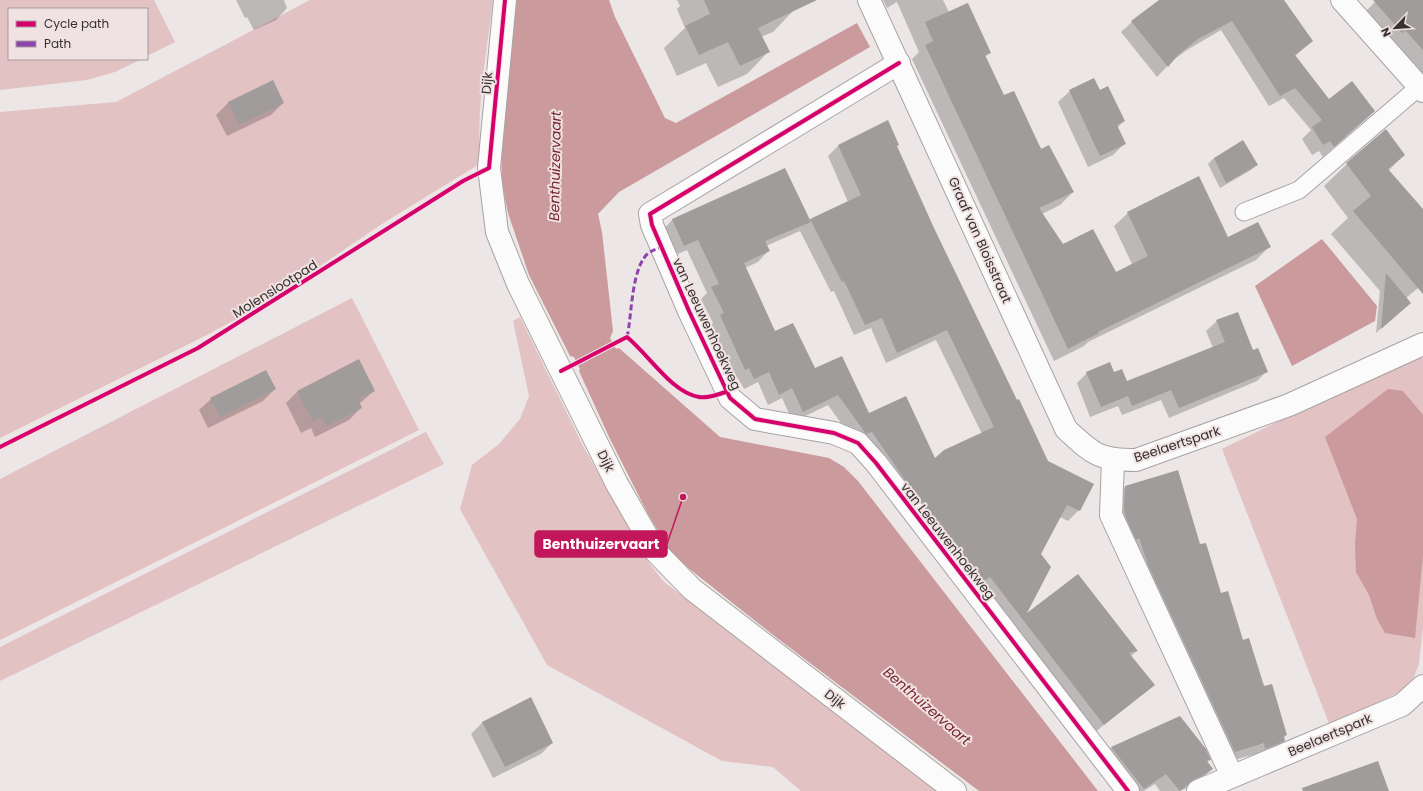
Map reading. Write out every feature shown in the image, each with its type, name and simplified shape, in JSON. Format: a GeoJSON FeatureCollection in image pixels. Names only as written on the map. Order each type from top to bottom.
{"type":"FeatureCollection","features":[{"type":"Feature","properties":{"kind":"street","name":"Dijk"},"geometry":{"type":"LineString","coordinates":[[505,0],[489,168],[498,232],[518,284],[621,490],[656,552],[692,589],[955,791]]}},
{"type":"Feature","properties":{"kind":"street","name":"Graaf van Bloisstraat"},"geometry":{"type":"LineString","coordinates":[[869,0],[1066,429],[1090,452],[1113,460]]}},
{"type":"Feature","properties":{"kind":"street"},"geometry":{"type":"LineString","coordinates":[[1345,1],[1421,89]]}},
{"type":"Feature","properties":{"kind":"street","name":"van Leeuwenhoekweg"},"geometry":{"type":"LineString","coordinates":[[899,63],[650,214],[652,225],[689,311],[730,398],[755,419],[834,433],[858,443],[876,463],[1128,791]]}},
{"type":"Feature","properties":{"kind":"street","name":"Beelaertspark"},"geometry":{"type":"LineString","coordinates":[[1113,460],[1136,460],[1289,405],[1423,344]]}},
{"type":"Feature","properties":{"kind":"street"},"geometry":{"type":"LineString","coordinates":[[1113,460],[1111,515],[1232,776]]}},
{"type":"Feature","properties":{"kind":"street","name":"Beelaertspark"},"geometry":{"type":"LineString","coordinates":[[1198,791],[1402,705],[1423,686]]}},
{"type":"Feature","properties":{"kind":"lane"},"geometry":{"type":"LineString","coordinates":[[1244,212],[1298,190],[1421,89]]}},
{"type":"Feature","properties":{"kind":"shaded area"},"geometry":{"type":"Polygon","coordinates":[[[0,0],[154,0],[175,42],[148,56],[148,8],[8,8],[8,60],[140,60],[115,72],[87,80],[0,90],[0,0]]]}},
{"type":"Feature","properties":{"kind":"shaded area"},"geometry":{"type":"Polygon","coordinates":[[[310,0],[493,0],[481,103],[481,163],[385,222],[264,304],[205,336],[0,438],[0,112],[116,102],[310,0]]]}},
{"type":"Feature","properties":{"kind":"shaded area"},"geometry":{"type":"Polygon","coordinates":[[[352,298],[419,430],[0,640],[0,479],[352,298]]]}},
{"type":"Feature","properties":{"kind":"shaded area"},"geometry":{"type":"Polygon","coordinates":[[[520,317],[583,446],[650,564],[664,582],[812,691],[939,791],[801,791],[773,767],[722,761],[547,665],[460,509],[472,465],[499,444],[520,419],[529,396],[513,321],[520,317]]]}},
{"type":"Feature","properties":{"kind":"shaded area"},"geometry":{"type":"Polygon","coordinates":[[[1413,355],[1423,359],[1423,627],[1419,664],[1410,687],[1330,726],[1222,449],[1413,355]]]}},
{"type":"Feature","properties":{"kind":"shaded area"},"geometry":{"type":"Polygon","coordinates":[[[426,432],[444,464],[0,681],[0,647],[426,432]]]}},
{"type":"Feature","properties":{"kind":"water"},"geometry":{"type":"Polygon","coordinates":[[[515,0],[609,0],[615,17],[665,118],[676,123],[857,23],[870,47],[619,192],[598,214],[602,232],[613,331],[610,338],[616,349],[619,348],[720,437],[829,458],[844,467],[858,481],[1098,791],[979,791],[777,638],[673,556],[648,514],[610,439],[579,371],[580,369],[574,357],[570,356],[529,275],[508,213],[502,184],[501,136],[515,0]]]}},
{"type":"Feature","properties":{"kind":"water"},"geometry":{"type":"Polygon","coordinates":[[[1322,239],[1377,306],[1375,321],[1292,366],[1255,286],[1322,239]]]}},
{"type":"Feature","properties":{"kind":"water"},"geometry":{"type":"Polygon","coordinates":[[[1388,389],[1403,391],[1423,415],[1423,556],[1415,638],[1385,633],[1377,619],[1369,595],[1356,572],[1355,545],[1357,519],[1325,437],[1388,389]]]}},
{"type":"Feature","properties":{"kind":"building"},"geometry":{"type":"Polygon","coordinates":[[[704,0],[817,0],[758,28],[770,52],[740,66],[728,42],[699,55],[685,26],[710,14],[704,0]]]}},
{"type":"Feature","properties":{"kind":"building"},"geometry":{"type":"Polygon","coordinates":[[[1159,0],[1284,0],[1313,41],[1295,55],[1329,99],[1352,81],[1375,111],[1334,147],[1330,141],[1323,145],[1312,127],[1322,120],[1295,88],[1280,96],[1232,21],[1198,39],[1178,55],[1168,67],[1131,21],[1159,0]]]}},
{"type":"Feature","properties":{"kind":"building"},"geometry":{"type":"Polygon","coordinates":[[[1373,0],[1423,0],[1423,50],[1405,30],[1402,33],[1373,0]]]}},
{"type":"Feature","properties":{"kind":"building"},"geometry":{"type":"Polygon","coordinates":[[[968,3],[991,53],[985,55],[1004,95],[1014,91],[1041,149],[1049,145],[1074,192],[1039,208],[1063,244],[1093,229],[1116,272],[1148,256],[1127,212],[1199,176],[1228,237],[1258,222],[1271,247],[1098,332],[1099,333],[1068,349],[925,45],[933,41],[925,22],[968,3]]]}},
{"type":"Feature","properties":{"kind":"building"},"geometry":{"type":"Polygon","coordinates":[[[1094,78],[1100,90],[1108,86],[1125,121],[1117,125],[1126,144],[1100,156],[1069,90],[1094,78]]]}},
{"type":"Feature","properties":{"kind":"building"},"geometry":{"type":"Polygon","coordinates":[[[273,80],[284,103],[239,125],[228,102],[273,80]]]}},
{"type":"Feature","properties":{"kind":"building"},"geometry":{"type":"Polygon","coordinates":[[[888,120],[899,145],[897,146],[934,228],[1048,461],[1094,484],[1080,511],[1067,505],[1041,554],[1051,567],[1027,613],[1078,574],[1138,651],[1129,653],[1155,685],[1104,725],[990,577],[983,582],[905,480],[872,432],[866,434],[838,395],[803,412],[792,388],[779,395],[769,372],[754,379],[749,368],[745,370],[720,315],[724,313],[711,287],[719,284],[698,240],[684,246],[672,219],[785,168],[811,222],[765,241],[770,251],[744,263],[775,331],[793,323],[815,368],[842,356],[869,413],[906,396],[935,458],[944,450],[994,427],[947,330],[897,353],[882,318],[865,325],[844,281],[842,282],[810,219],[861,195],[838,145],[888,120]]]}},
{"type":"Feature","properties":{"kind":"building"},"geometry":{"type":"Polygon","coordinates":[[[1386,129],[1405,155],[1388,169],[1423,209],[1423,294],[1353,211],[1371,196],[1346,163],[1386,129]]]}},
{"type":"Feature","properties":{"kind":"building"},"geometry":{"type":"Polygon","coordinates":[[[1243,140],[1258,165],[1226,183],[1214,158],[1243,140]]]}},
{"type":"Feature","properties":{"kind":"building"},"geometry":{"type":"Polygon","coordinates":[[[1386,273],[1411,303],[1381,329],[1386,273]]]}},
{"type":"Feature","properties":{"kind":"building"},"geometry":{"type":"Polygon","coordinates":[[[1238,312],[1253,350],[1258,348],[1268,372],[1179,408],[1171,390],[1132,406],[1128,396],[1101,407],[1086,372],[1110,362],[1114,372],[1122,369],[1127,381],[1225,342],[1216,320],[1238,312]]]}},
{"type":"Feature","properties":{"kind":"building"},"geometry":{"type":"Polygon","coordinates":[[[359,359],[375,391],[358,399],[362,408],[327,426],[322,417],[313,422],[297,391],[359,359]]]}},
{"type":"Feature","properties":{"kind":"building"},"geometry":{"type":"Polygon","coordinates":[[[266,370],[276,389],[220,417],[210,398],[266,370]]]}},
{"type":"Feature","properties":{"kind":"building"},"geometry":{"type":"Polygon","coordinates":[[[1178,470],[1200,544],[1206,543],[1221,593],[1228,591],[1243,640],[1249,638],[1264,686],[1272,684],[1287,735],[1284,736],[1285,741],[1265,749],[1264,743],[1235,752],[1148,565],[1139,538],[1136,540],[1126,518],[1124,509],[1125,486],[1178,470]]]}},
{"type":"Feature","properties":{"kind":"building"},"geometry":{"type":"Polygon","coordinates":[[[531,697],[553,743],[505,767],[482,722],[531,697]]]}},
{"type":"Feature","properties":{"kind":"building"},"geometry":{"type":"Polygon","coordinates":[[[1180,716],[1206,749],[1211,760],[1207,761],[1213,769],[1193,780],[1180,791],[1166,774],[1144,789],[1111,747],[1180,716]]]}},
{"type":"Feature","properties":{"kind":"building"},"geometry":{"type":"Polygon","coordinates":[[[1378,761],[1389,791],[1303,791],[1302,788],[1378,761]]]}},
{"type":"Feature","properties":{"kind":"marked path"},"geometry":{"type":"LineString","coordinates":[[627,337],[633,292],[639,268],[644,258],[650,252],[661,247]]}},
{"type":"Feature","properties":{"kind":"cycle path","name":"Molenslootpad"},"geometry":{"type":"LineString","coordinates":[[0,447],[198,348],[463,181],[489,168],[505,0]]}},
{"type":"Feature","properties":{"kind":"cycle path"},"geometry":{"type":"LineString","coordinates":[[899,63],[650,214],[652,225],[689,311],[730,398],[755,419],[834,433],[858,443],[876,463],[1128,791]]}},
{"type":"Feature","properties":{"kind":"cycle path"},"geometry":{"type":"LineString","coordinates":[[561,371],[627,337],[670,381],[689,394],[699,397],[706,397],[726,392]]}},
{"type":"Feature","properties":{"kind":"place","name":"Benthuizervaart"},"geometry":{"type":"Point","coordinates":[683,497]}}]}
